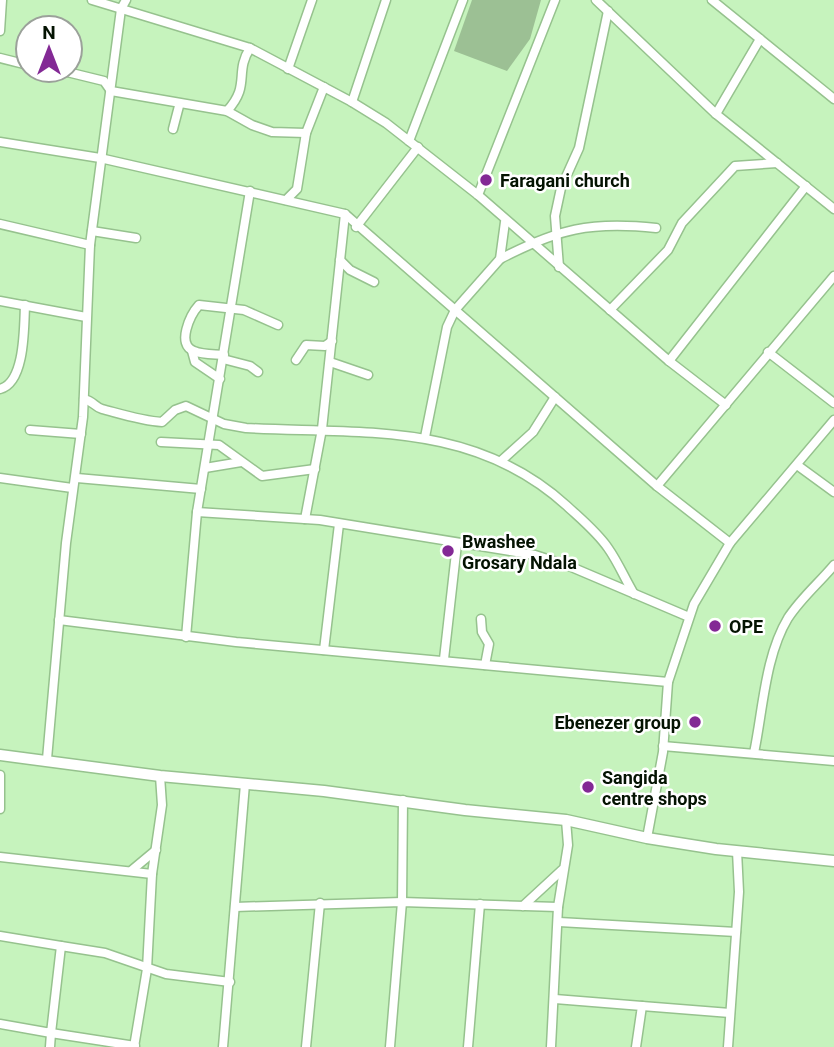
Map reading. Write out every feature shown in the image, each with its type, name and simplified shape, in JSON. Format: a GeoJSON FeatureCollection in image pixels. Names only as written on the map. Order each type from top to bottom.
{"type":"FeatureCollection","features":[{"type":"Feature","properties":{"kind":"street"},"geometry":{"type":"LineString","coordinates":[[0,31],[2,0]]}},
{"type":"Feature","properties":{"kind":"street"},"geometry":{"type":"LineString","coordinates":[[92,0],[250,48],[352,102],[418,147],[478,195],[505,222],[669,361],[726,405]]}},
{"type":"Feature","properties":{"kind":"street"},"geometry":{"type":"LineString","coordinates":[[47,758],[72,488],[76,478],[84,399],[90,246],[121,9],[125,0]]}},
{"type":"Feature","properties":{"kind":"street"},"geometry":{"type":"LineString","coordinates":[[288,69],[312,0]]}},
{"type":"Feature","properties":{"kind":"street"},"geometry":{"type":"LineString","coordinates":[[352,102],[386,0]]}},
{"type":"Feature","properties":{"kind":"street"},"geometry":{"type":"LineString","coordinates":[[409,141],[463,0]]}},
{"type":"Feature","properties":{"kind":"street"},"geometry":{"type":"LineString","coordinates":[[478,195],[555,0]]}},
{"type":"Feature","properties":{"kind":"street"},"geometry":{"type":"LineString","coordinates":[[596,0],[716,114],[834,209]]}},
{"type":"Feature","properties":{"kind":"street"},"geometry":{"type":"LineString","coordinates":[[712,0],[834,99]]}},
{"type":"Feature","properties":{"kind":"street"},"geometry":{"type":"LineString","coordinates":[[559,267],[554,234],[561,188],[579,148],[608,11]]}},
{"type":"Feature","properties":{"kind":"street"},"geometry":{"type":"LineString","coordinates":[[716,114],[760,40]]}},
{"type":"Feature","properties":{"kind":"street"},"geometry":{"type":"LineString","coordinates":[[227,111],[243,88],[241,65],[250,48]]}},
{"type":"Feature","properties":{"kind":"street"},"geometry":{"type":"LineString","coordinates":[[84,76],[104,81],[111,91],[180,106],[227,111],[252,125],[291,134],[306,133]]}},
{"type":"Feature","properties":{"kind":"street"},"geometry":{"type":"LineString","coordinates":[[286,200],[297,189],[306,133],[324,87]]}},
{"type":"Feature","properties":{"kind":"street"},"geometry":{"type":"LineString","coordinates":[[173,130],[180,106]]}},
{"type":"Feature","properties":{"kind":"street"},"geometry":{"type":"LineString","coordinates":[[291,134],[304,147]]}},
{"type":"Feature","properties":{"kind":"street"},"geometry":{"type":"LineString","coordinates":[[0,142],[100,158],[345,214],[356,227],[657,486],[730,542]]}},
{"type":"Feature","properties":{"kind":"street"},"geometry":{"type":"LineString","coordinates":[[356,227],[418,147]]}},
{"type":"Feature","properties":{"kind":"street"},"geometry":{"type":"LineString","coordinates":[[610,310],[668,250],[682,223],[735,166],[777,163]]}},
{"type":"Feature","properties":{"kind":"street"},"geometry":{"type":"LineString","coordinates":[[669,361],[806,186]]}},
{"type":"Feature","properties":{"kind":"street"},"geometry":{"type":"LineString","coordinates":[[186,637],[197,512],[233,308],[250,191]]}},
{"type":"Feature","properties":{"kind":"street"},"geometry":{"type":"LineString","coordinates":[[305,519],[322,429],[345,214]]}},
{"type":"Feature","properties":{"kind":"street"},"geometry":{"type":"LineString","coordinates":[[500,258],[505,222]]}},
{"type":"Feature","properties":{"kind":"street"},"geometry":{"type":"LineString","coordinates":[[0,224],[90,246]]}},
{"type":"Feature","properties":{"kind":"street"},"geometry":{"type":"LineString","coordinates":[[425,437],[443,339],[455,310],[500,258],[554,234],[601,224],[656,229]]}},
{"type":"Feature","properties":{"kind":"street"},"geometry":{"type":"LineString","coordinates":[[92,231],[135,238]]}},
{"type":"Feature","properties":{"kind":"street"},"geometry":{"type":"LineString","coordinates":[[340,260],[350,270],[374,282]]}},
{"type":"Feature","properties":{"kind":"street"},"geometry":{"type":"LineString","coordinates":[[657,486],[834,276]]}},
{"type":"Feature","properties":{"kind":"street"},"geometry":{"type":"LineString","coordinates":[[0,301],[86,317]]}},
{"type":"Feature","properties":{"kind":"street"},"geometry":{"type":"LineString","coordinates":[[0,389],[10,386],[14,380],[23,345],[25,305]]}},
{"type":"Feature","properties":{"kind":"street"},"geometry":{"type":"LineString","coordinates":[[220,379],[195,362],[186,341],[187,331],[199,305],[233,308],[278,325]]}},
{"type":"Feature","properties":{"kind":"street"},"geometry":{"type":"LineString","coordinates":[[296,360],[306,345],[325,346],[332,341]]}},
{"type":"Feature","properties":{"kind":"street"},"geometry":{"type":"LineString","coordinates":[[192,351],[224,357],[250,366],[258,372]]}},
{"type":"Feature","properties":{"kind":"street"},"geometry":{"type":"LineString","coordinates":[[768,352],[834,403]]}},
{"type":"Feature","properties":{"kind":"street"},"geometry":{"type":"LineString","coordinates":[[330,362],[368,375]]}},
{"type":"Feature","properties":{"kind":"street"},"geometry":{"type":"LineString","coordinates":[[502,460],[533,432],[555,397]]}},
{"type":"Feature","properties":{"kind":"street"},"geometry":{"type":"LineString","coordinates":[[84,399],[94,401],[104,410],[152,421],[162,422],[175,410],[186,406],[213,416],[224,424],[246,428],[297,432],[322,429],[425,437],[502,460],[548,488],[583,520],[607,547],[634,594]]}},
{"type":"Feature","properties":{"kind":"street"},"geometry":{"type":"LineString","coordinates":[[647,838],[663,746],[668,682],[689,617],[730,542],[834,420]]}},
{"type":"Feature","properties":{"kind":"street"},"geometry":{"type":"LineString","coordinates":[[30,430],[81,434]]}},
{"type":"Feature","properties":{"kind":"street"},"geometry":{"type":"LineString","coordinates":[[161,442],[208,443],[229,451],[241,462],[270,477],[316,469]]}},
{"type":"Feature","properties":{"kind":"street"},"geometry":{"type":"LineString","coordinates":[[205,468],[241,462]]}},
{"type":"Feature","properties":{"kind":"street"},"geometry":{"type":"LineString","coordinates":[[797,465],[834,492]]}},
{"type":"Feature","properties":{"kind":"street"},"geometry":{"type":"LineString","coordinates":[[0,478],[72,488]]}},
{"type":"Feature","properties":{"kind":"street"},"geometry":{"type":"LineString","coordinates":[[76,478],[201,489]]}},
{"type":"Feature","properties":{"kind":"street"},"geometry":{"type":"LineString","coordinates":[[197,512],[305,519],[535,555],[569,566],[689,617]]}},
{"type":"Feature","properties":{"kind":"street"},"geometry":{"type":"LineString","coordinates":[[324,650],[339,524]]}},
{"type":"Feature","properties":{"kind":"street"},"geometry":{"type":"LineString","coordinates":[[444,659],[457,544]]}},
{"type":"Feature","properties":{"kind":"street"},"geometry":{"type":"LineString","coordinates":[[754,753],[775,653],[785,625],[801,599],[833,569]]}},
{"type":"Feature","properties":{"kind":"street"},"geometry":{"type":"LineString","coordinates":[[481,619],[482,632],[489,644],[485,664]]}},
{"type":"Feature","properties":{"kind":"street"},"geometry":{"type":"LineString","coordinates":[[60,620],[186,637],[668,682]]}},
{"type":"Feature","properties":{"kind":"street"},"geometry":{"type":"LineString","coordinates":[[663,746],[834,761]]}},
{"type":"Feature","properties":{"kind":"street"},"geometry":{"type":"LineString","coordinates":[[0,755],[47,758],[160,776],[402,800],[465,810],[566,820],[647,838],[834,861]]}},
{"type":"Feature","properties":{"kind":"street"},"geometry":{"type":"LineString","coordinates":[[0,775],[0,809]]}},
{"type":"Feature","properties":{"kind":"street"},"geometry":{"type":"LineString","coordinates":[[0,1024],[134,1046],[148,969],[152,874],[162,805],[160,776]]}},
{"type":"Feature","properties":{"kind":"street"},"geometry":{"type":"LineString","coordinates":[[223,1047],[245,784]]}},
{"type":"Feature","properties":{"kind":"street"},"geometry":{"type":"LineString","coordinates":[[390,1047],[402,902],[402,800]]}},
{"type":"Feature","properties":{"kind":"street"},"geometry":{"type":"LineString","coordinates":[[551,1047],[558,907],[568,845],[566,820]]}},
{"type":"Feature","properties":{"kind":"street"},"geometry":{"type":"LineString","coordinates":[[132,870],[156,850]]}},
{"type":"Feature","properties":{"kind":"street"},"geometry":{"type":"LineString","coordinates":[[728,1047],[736,932],[737,851]]}},
{"type":"Feature","properties":{"kind":"street"},"geometry":{"type":"LineString","coordinates":[[0,857],[152,874]]}},
{"type":"Feature","properties":{"kind":"street"},"geometry":{"type":"LineString","coordinates":[[523,906],[563,869]]}},
{"type":"Feature","properties":{"kind":"street"},"geometry":{"type":"LineString","coordinates":[[235,907],[402,902],[558,907]]}},
{"type":"Feature","properties":{"kind":"street"},"geometry":{"type":"LineString","coordinates":[[306,1047],[320,903]]}},
{"type":"Feature","properties":{"kind":"street"},"geometry":{"type":"LineString","coordinates":[[468,1047],[480,904]]}},
{"type":"Feature","properties":{"kind":"street"},"geometry":{"type":"LineString","coordinates":[[559,922],[736,932]]}},
{"type":"Feature","properties":{"kind":"street"},"geometry":{"type":"LineString","coordinates":[[0,936],[105,953],[148,969],[184,978],[230,982]]}},
{"type":"Feature","properties":{"kind":"street"},"geometry":{"type":"LineString","coordinates":[[50,1047],[61,946]]}},
{"type":"Feature","properties":{"kind":"street"},"geometry":{"type":"LineString","coordinates":[[555,999],[730,1013]]}},
{"type":"Feature","properties":{"kind":"street"},"geometry":{"type":"LineString","coordinates":[[636,1047],[642,1006]]}},
{"type":"Feature","properties":{"kind":"green space"},"geometry":{"type":"Polygon","coordinates":[[[472,0],[541,0],[530,39],[507,71],[454,51],[472,0]]]}},
{"type":"Feature","properties":{"kind":"place","name":"Faragani church"},"geometry":{"type":"Point","coordinates":[486,180]}},
{"type":"Feature","properties":{"kind":"place","name":"Bwashee Grosary Ndala"},"geometry":{"type":"Point","coordinates":[448,551]}},
{"type":"Feature","properties":{"kind":"place","name":"OPE"},"geometry":{"type":"Point","coordinates":[715,626]}},
{"type":"Feature","properties":{"kind":"place","name":"Ebenezer group"},"geometry":{"type":"Point","coordinates":[695,722]}},
{"type":"Feature","properties":{"kind":"place","name":"Sangida centre shops"},"geometry":{"type":"Point","coordinates":[588,787]}}]}
